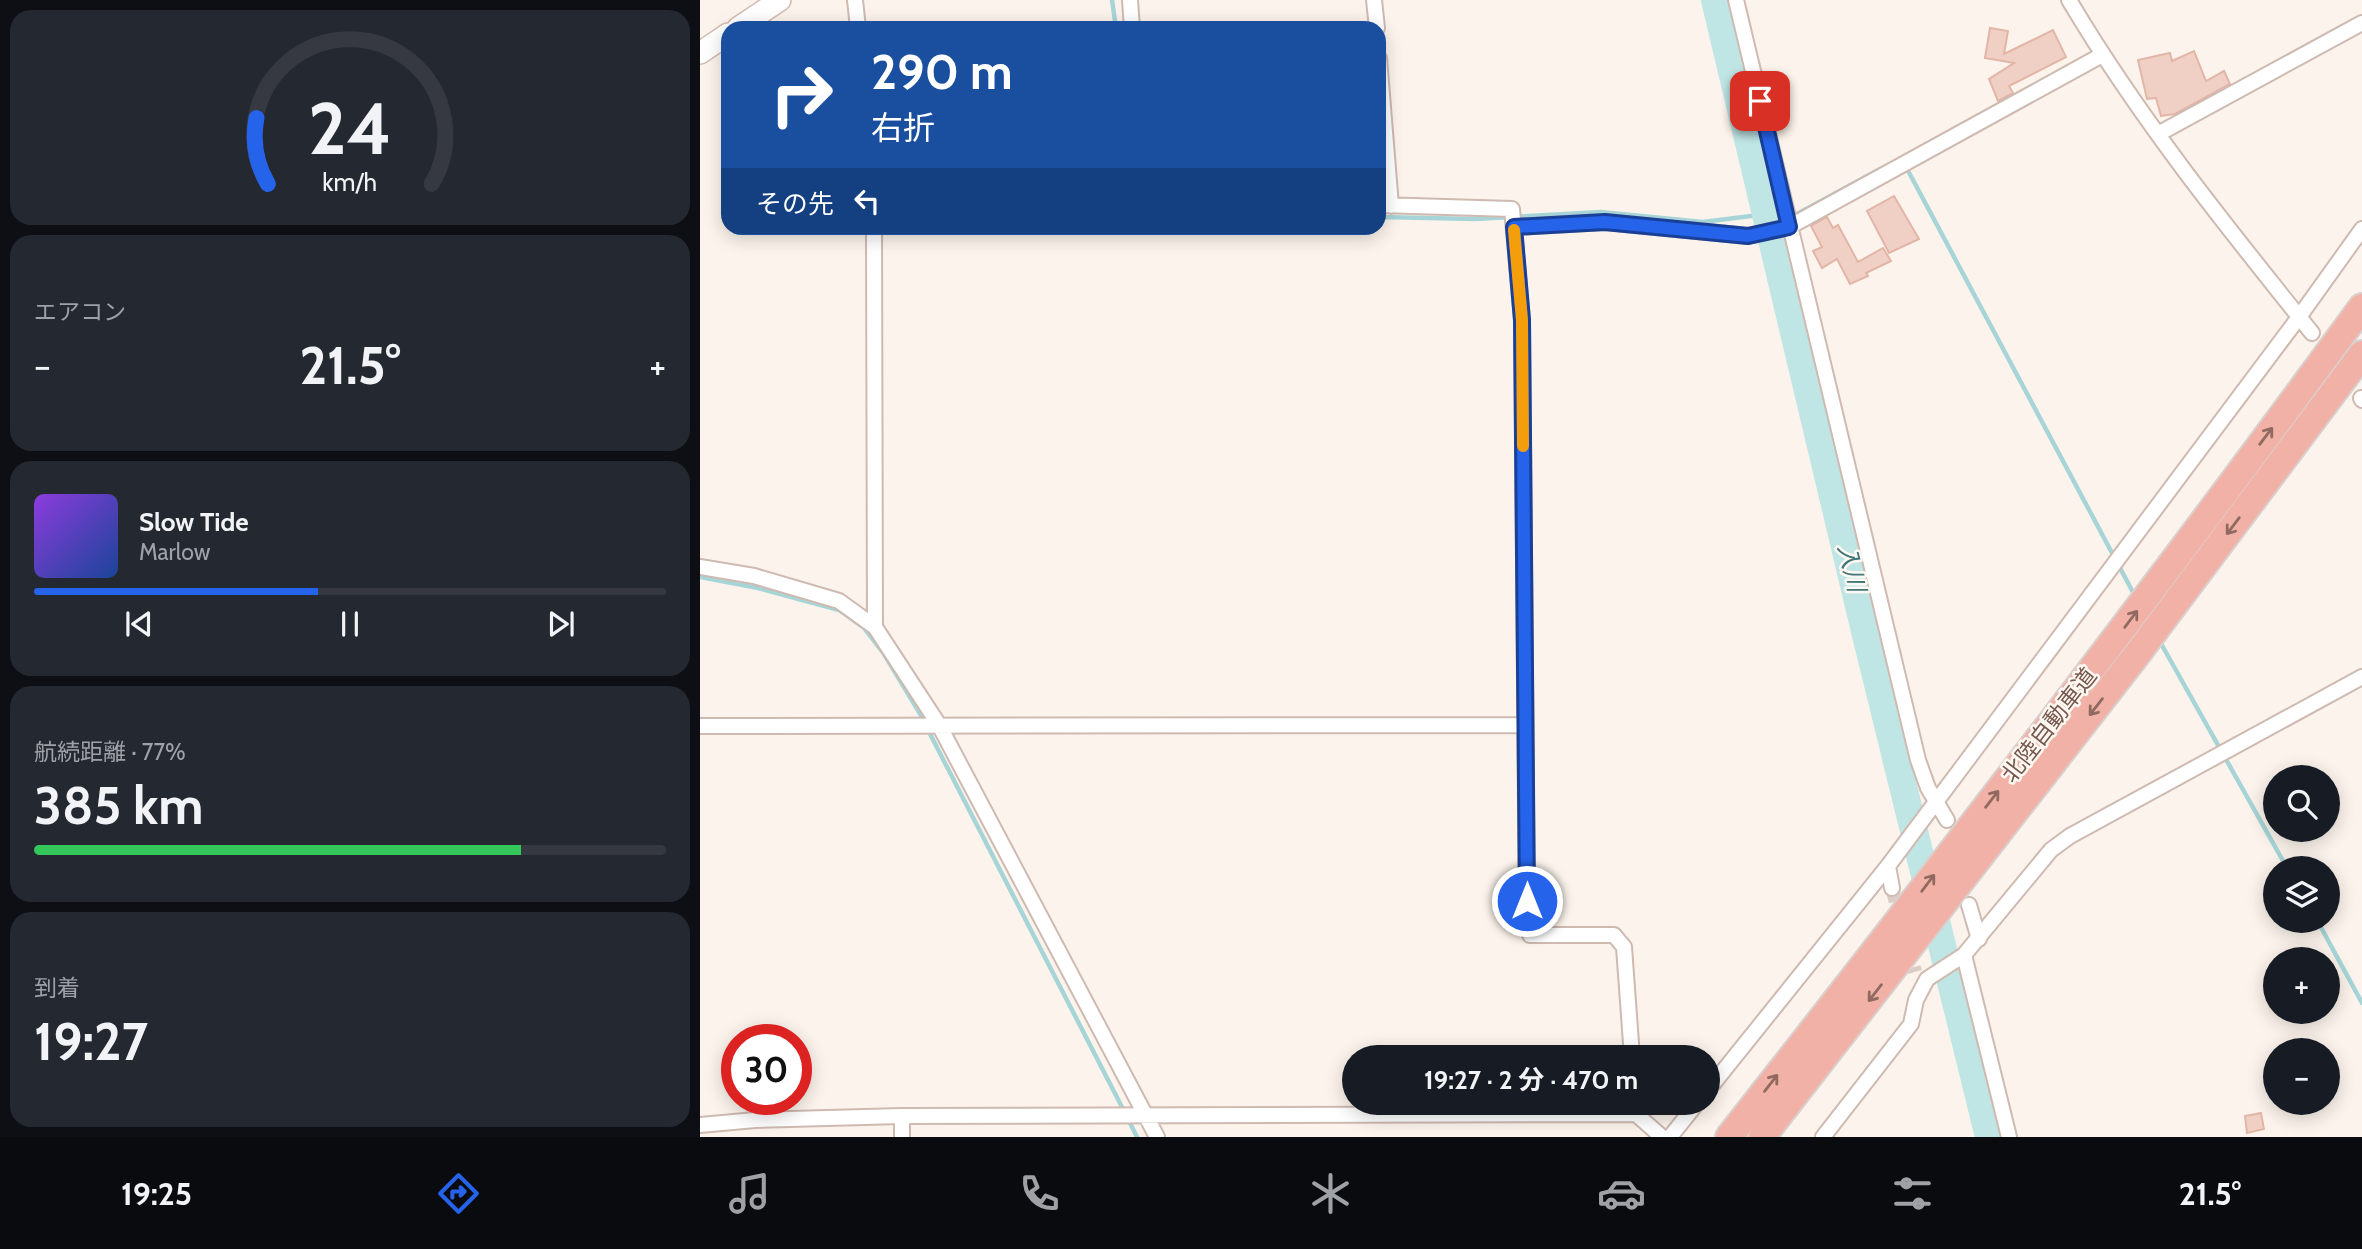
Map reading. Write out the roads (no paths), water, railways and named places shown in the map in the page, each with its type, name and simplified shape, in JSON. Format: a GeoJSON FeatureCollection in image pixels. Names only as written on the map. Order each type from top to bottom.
{"type":"FeatureCollection","features":[{"type":"Feature","properties":{"kind":"highway","name":"北陸自動車道"},"geometry":{"type":"LineString","coordinates":[[1729,1137],[2119,634],[2362,307]]}},
{"type":"Feature","properties":{"kind":"highway","name":"北陸自動車道"},"geometry":{"type":"LineString","coordinates":[[1762,1137],[1917,939],[1964,896],[2146,642],[2362,354]]}},
{"type":"Feature","properties":{"kind":"main road"},"geometry":{"type":"LineString","coordinates":[[748,21],[780,0]]}},
{"type":"Feature","properties":{"kind":"main road"},"geometry":{"type":"LineString","coordinates":[[700,53],[721,39]]}},
{"type":"Feature","properties":{"kind":"street"},"geometry":{"type":"LineString","coordinates":[[855,0],[857,21]]}},
{"type":"Feature","properties":{"kind":"street"},"geometry":{"type":"LineString","coordinates":[[1130,0],[1132,21]]}},
{"type":"Feature","properties":{"kind":"street"},"geometry":{"type":"LineString","coordinates":[[1374,0],[1376,21]]}},
{"type":"Feature","properties":{"kind":"street"},"geometry":{"type":"LineString","coordinates":[[1736,0],[1918,760],[1928,788],[1947,820]]}},
{"type":"Feature","properties":{"kind":"street"},"geometry":{"type":"LineString","coordinates":[[2069,0],[2102,55],[2158,134],[2312,333]]}},
{"type":"Feature","properties":{"kind":"street"},"geometry":{"type":"LineString","coordinates":[[2158,134],[2362,23]]}},
{"type":"Feature","properties":{"kind":"street"},"geometry":{"type":"LineString","coordinates":[[1514,227],[1605,222],[1748,236],[1789,227],[2102,55]]}},
{"type":"Feature","properties":{"kind":"street"},"geometry":{"type":"LineString","coordinates":[[1386,205],[1512,209],[1522,320],[1527,926],[1531,935],[1614,935],[1624,947],[1631,1045]]}},
{"type":"Feature","properties":{"kind":"street"},"geometry":{"type":"LineString","coordinates":[[1720,1075],[1888,866],[2362,229]]}},
{"type":"Feature","properties":{"kind":"street"},"geometry":{"type":"LineString","coordinates":[[874,235],[875,627]]}},
{"type":"Feature","properties":{"kind":"street"},"geometry":{"type":"LineString","coordinates":[[700,567],[754,576],[839,601],[875,627],[939,725],[1157,1137]]}},
{"type":"Feature","properties":{"kind":"street"},"geometry":{"type":"LineString","coordinates":[[1823,1137],[1911,1024],[1921,988],[1927,979],[1964,956],[2051,850],[2070,835],[2362,677]]}},
{"type":"Feature","properties":{"kind":"street"},"geometry":{"type":"LineString","coordinates":[[700,726],[1525,725]]}},
{"type":"Feature","properties":{"kind":"street"},"geometry":{"type":"LineString","coordinates":[[1888,866],[1892,888]]}},
{"type":"Feature","properties":{"kind":"street"},"geometry":{"type":"LineString","coordinates":[[1964,896],[1979,939]]}},
{"type":"Feature","properties":{"kind":"street"},"geometry":{"type":"LineString","coordinates":[[1964,956],[2009,1137]]}},
{"type":"Feature","properties":{"kind":"street"},"geometry":{"type":"LineString","coordinates":[[1915,972],[1921,988]]}},
{"type":"Feature","properties":{"kind":"street"},"geometry":{"type":"LineString","coordinates":[[700,1125],[755,1120],[902,1116],[1342,1112]]}},
{"type":"Feature","properties":{"kind":"street"},"geometry":{"type":"LineString","coordinates":[[1642,1115],[1662,1137]]}},
{"type":"Feature","properties":{"kind":"street"},"geometry":{"type":"LineString","coordinates":[[1670,1137],[1688,1115]]}},
{"type":"Feature","properties":{"kind":"street"},"geometry":{"type":"LineString","coordinates":[[902,1116],[902,1137]]}},
{"type":"Feature","properties":{"kind":"waterway"},"geometry":{"type":"LineString","coordinates":[[1112,0],[1115,21]]}},
{"type":"Feature","properties":{"kind":"waterway","name":"入川"},"geometry":{"type":"LineString","coordinates":[[1715,0],[1989,1137]]}},
{"type":"Feature","properties":{"kind":"waterway"},"geometry":{"type":"LineString","coordinates":[[1905,165],[2135,596]]}},
{"type":"Feature","properties":{"kind":"waterway"},"geometry":{"type":"LineString","coordinates":[[1769,221],[1795,215],[1882,168]]}},
{"type":"Feature","properties":{"kind":"waterway"},"geometry":{"type":"LineString","coordinates":[[1386,217],[1475,219],[1601,212],[1703,222],[1767,214]]}},
{"type":"Feature","properties":{"kind":"waterway"},"geometry":{"type":"LineString","coordinates":[[700,577],[758,588],[839,610],[864,628],[884,654],[925,722]]}},
{"type":"Feature","properties":{"kind":"waterway"},"geometry":{"type":"LineString","coordinates":[[2159,640],[2280,856]]}},
{"type":"Feature","properties":{"kind":"waterway"},"geometry":{"type":"LineString","coordinates":[[928,730],[1124,1111]]}},
{"type":"Feature","properties":{"kind":"waterway"},"geometry":{"type":"LineString","coordinates":[[2324,933],[2362,1003]]}},
{"type":"Feature","properties":{"kind":"waterway"},"geometry":{"type":"LineString","coordinates":[[1128,1119],[1137,1137]]}},
{"type":"Feature","properties":{"kind":"tunnel"},"geometry":{"type":"LineString","coordinates":[[1892,888],[1901,921]]}},
{"type":"Feature","properties":{"kind":"tunnel"},"geometry":{"type":"LineString","coordinates":[[1908,947],[1915,972]]}}]}
